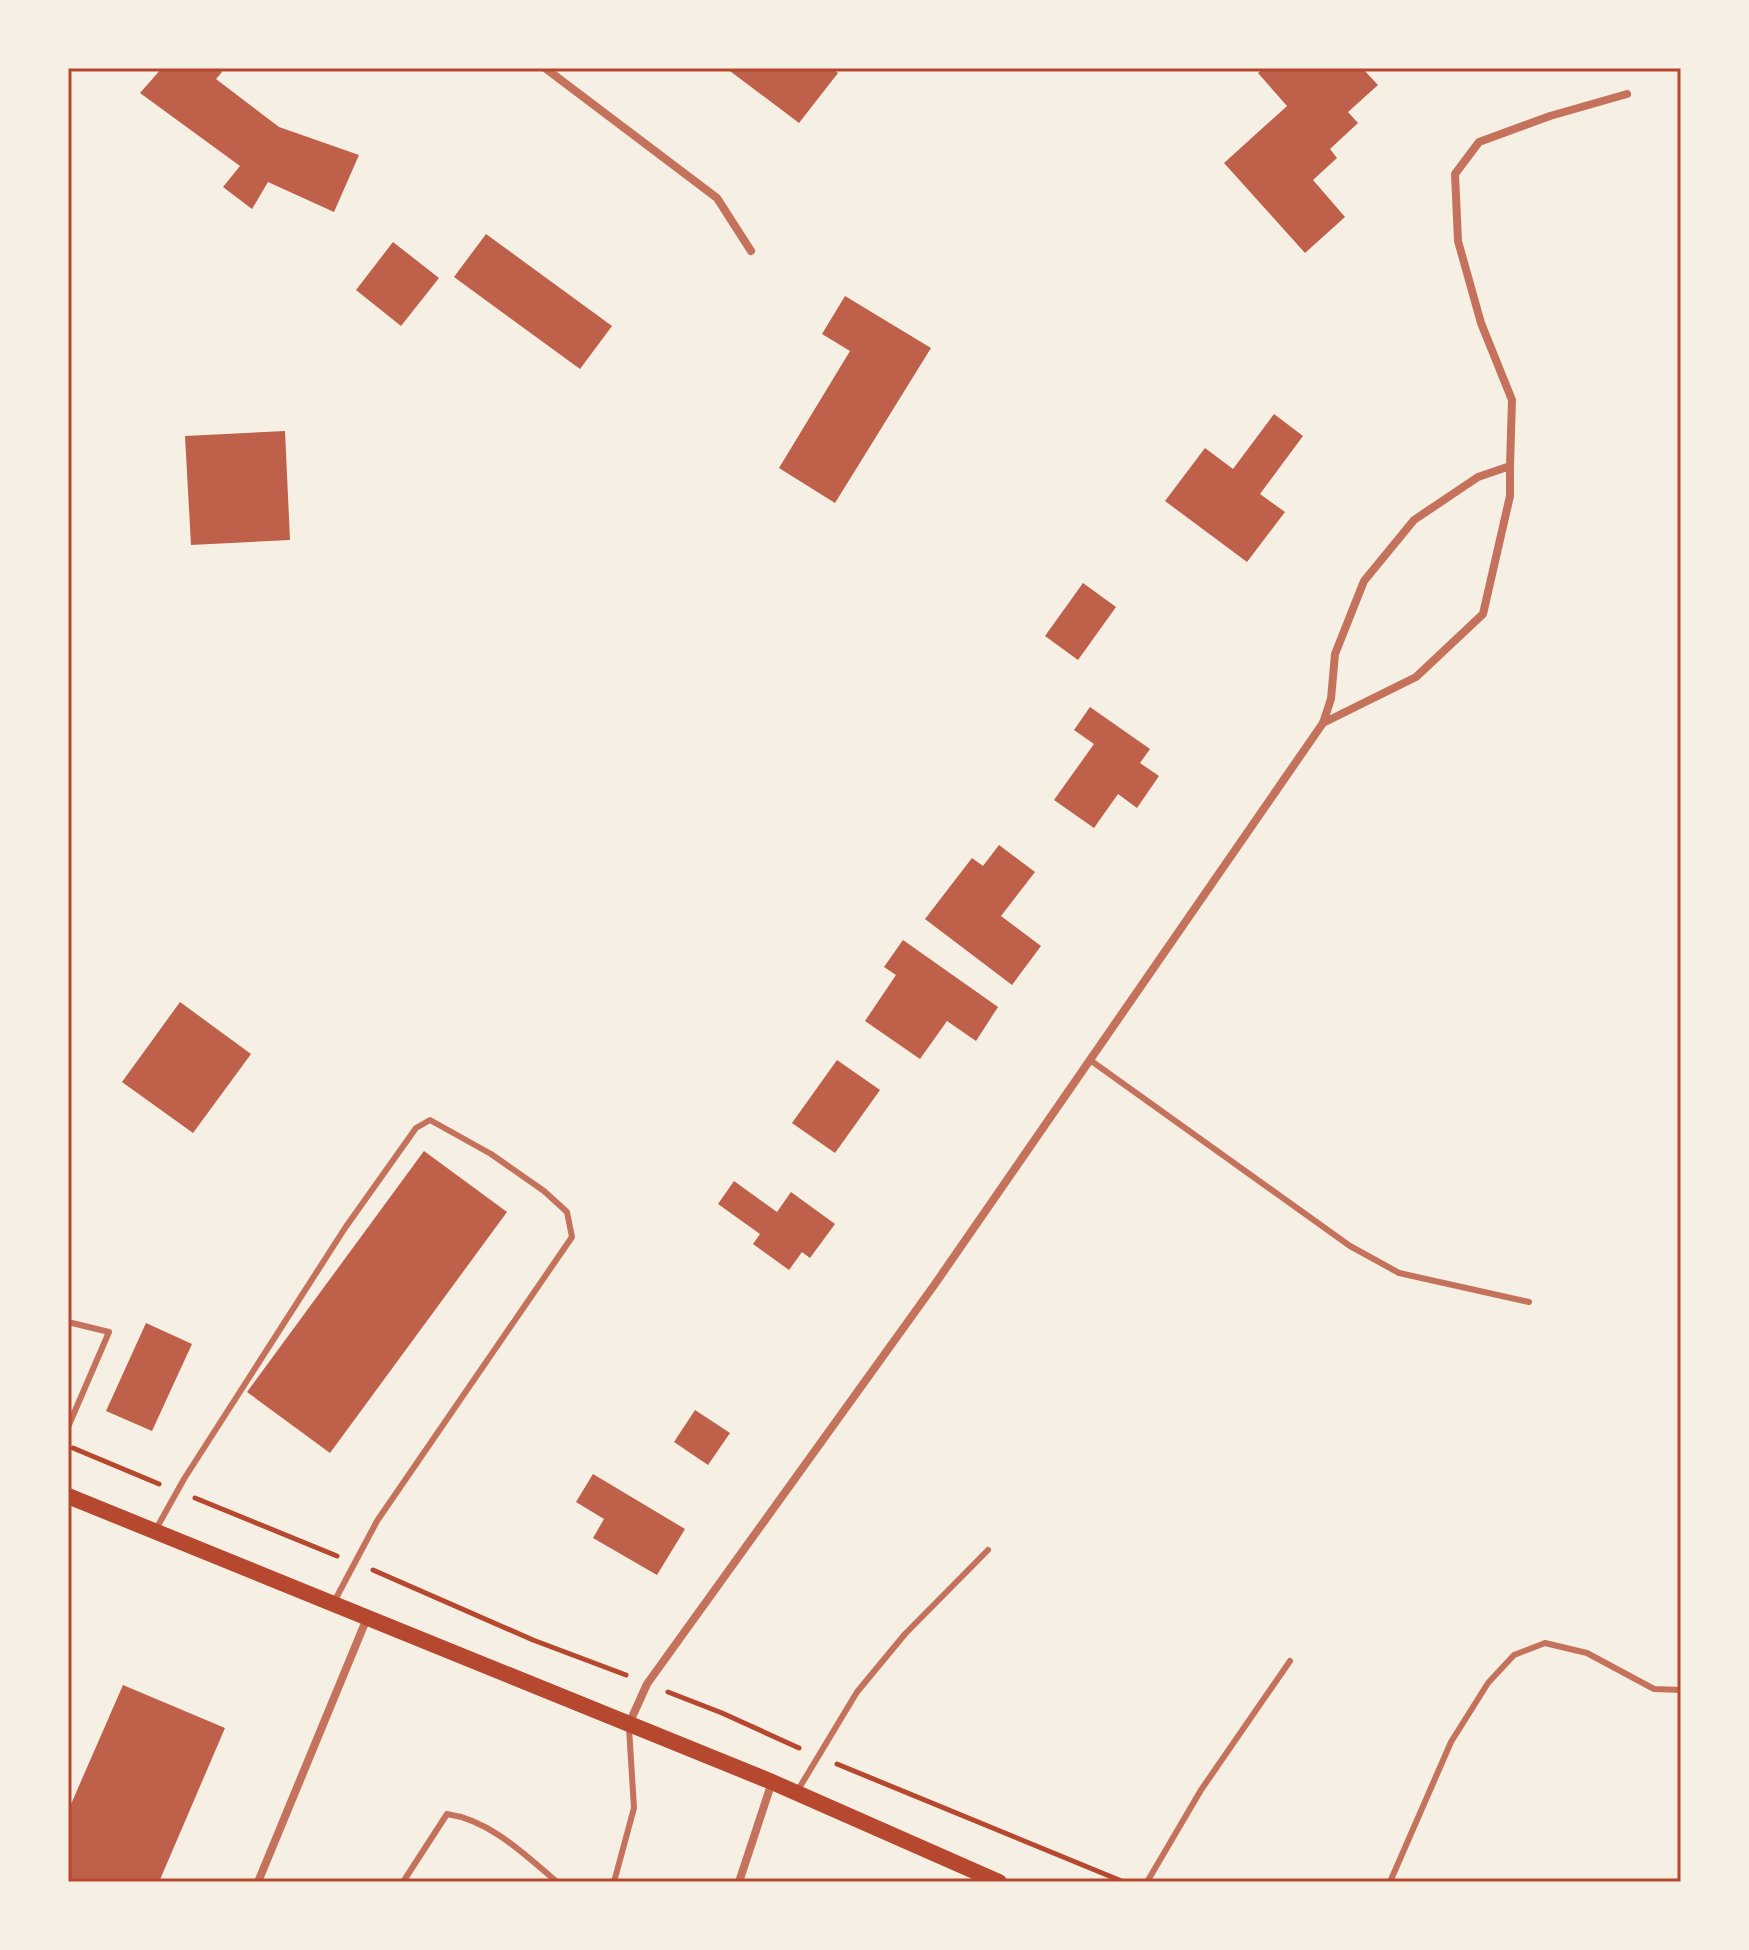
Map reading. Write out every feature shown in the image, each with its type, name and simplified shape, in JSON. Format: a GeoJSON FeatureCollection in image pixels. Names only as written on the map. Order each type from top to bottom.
{"type":"FeatureCollection","features":[{"type":"Feature","properties":{"kind":"main road"},"geometry":{"type":"LineString","coordinates":[[68,1496],[772,1782],[999,1882]]}},
{"type":"Feature","properties":{"kind":"street"},"geometry":{"type":"LineString","coordinates":[[545,68],[717,198],[751,251]]}},
{"type":"Feature","properties":{"kind":"street"},"geometry":{"type":"LineString","coordinates":[[1323,723],[1416,677],[1483,614],[1510,496],[1512,400],[1481,323],[1458,241],[1455,174],[1479,142],[1550,116],[1627,94]]}},
{"type":"Feature","properties":{"kind":"street"},"geometry":{"type":"LineString","coordinates":[[629,1725],[647,1684],[925,1297],[1323,723],[1331,699],[1335,654],[1364,581],[1414,520],[1478,477],[1510,466]]}},
{"type":"Feature","properties":{"kind":"street"},"geometry":{"type":"LineString","coordinates":[[258,1882],[367,1618]]}},
{"type":"Feature","properties":{"kind":"street"},"geometry":{"type":"LineString","coordinates":[[739,1882],[772,1782]]}},
{"type":"Feature","properties":{"kind":"lane"},"geometry":{"type":"LineString","coordinates":[[1090,1060],[1350,1246],[1399,1273],[1529,1302]]}},
{"type":"Feature","properties":{"kind":"lane"},"geometry":{"type":"LineString","coordinates":[[155,1531],[177,1491],[382,1174],[416,1128],[430,1120],[491,1154],[544,1191],[567,1212],[572,1237],[377,1521],[333,1604]]}},
{"type":"Feature","properties":{"kind":"lane"},"geometry":{"type":"LineString","coordinates":[[68,1322],[109,1332],[68,1427]]}},
{"type":"Feature","properties":{"kind":"lane"},"geometry":{"type":"LineString","coordinates":[[796,1793],[857,1692],[905,1634],[988,1550]]}},
{"type":"Feature","properties":{"kind":"lane"},"geometry":{"type":"LineString","coordinates":[[1390,1882],[1451,1742],[1488,1683],[1514,1655],[1545,1643],[1587,1653],[1654,1689],[1681,1690]]}},
{"type":"Feature","properties":{"kind":"lane"},"geometry":{"type":"LineString","coordinates":[[1147,1882],[1201,1790],[1290,1661]]}},
{"type":"Feature","properties":{"kind":"lane"},"geometry":{"type":"LineString","coordinates":[[614,1882],[634,1808],[629,1725]]}},
{"type":"Feature","properties":{"kind":"lane"},"geometry":{"type":"LineString","coordinates":[[403,1882],[447,1814],[467,1817],[516,1847],[557,1882]]}},
{"type":"Feature","properties":{"kind":"path"},"geometry":{"type":"LineString","coordinates":[[68,1446],[353,1562],[533,1640],[624,1674]]}},
{"type":"Feature","properties":{"kind":"path"},"geometry":{"type":"LineString","coordinates":[[674,1695],[1124,1882]]}},
{"type":"Feature","properties":{"kind":"building"},"geometry":{"type":"Polygon","coordinates":[[[162,68],[217,68],[222,72],[216,79],[279,127],[359,155],[334,212],[268,182],[252,209],[223,187],[240,166],[140,93],[162,68]]]}},
{"type":"Feature","properties":{"kind":"building"},"geometry":{"type":"Polygon","coordinates":[[[726,68],[832,68],[838,73],[799,123],[726,68]]]}},
{"type":"Feature","properties":{"kind":"building"},"geometry":{"type":"Polygon","coordinates":[[[1264,68],[1362,68],[1378,85],[1348,112],[1358,123],[1330,149],[1337,158],[1313,180],[1345,217],[1305,253],[1224,163],[1287,106],[1258,73],[1264,68]]]}},
{"type":"Feature","properties":{"kind":"building"},"geometry":{"type":"Polygon","coordinates":[[[486,234],[612,326],[580,369],[454,277],[486,234]]]}},
{"type":"Feature","properties":{"kind":"building"},"geometry":{"type":"Polygon","coordinates":[[[393,242],[439,278],[401,326],[356,290],[393,242]]]}},
{"type":"Feature","properties":{"kind":"building"},"geometry":{"type":"Polygon","coordinates":[[[845,296],[931,348],[835,503],[779,468],[850,351],[822,334],[845,296]]]}},
{"type":"Feature","properties":{"kind":"building"},"geometry":{"type":"Polygon","coordinates":[[[1274,414],[1303,436],[1260,494],[1285,512],[1247,562],[1165,501],[1205,448],[1233,469],[1274,414]]]}},
{"type":"Feature","properties":{"kind":"building"},"geometry":{"type":"Polygon","coordinates":[[[285,431],[290,540],[191,545],[185,436],[285,431]]]}},
{"type":"Feature","properties":{"kind":"building"},"geometry":{"type":"Polygon","coordinates":[[[1083,583],[1116,607],[1078,660],[1045,636],[1083,583]]]}},
{"type":"Feature","properties":{"kind":"building"},"geometry":{"type":"Polygon","coordinates":[[[1090,707],[1150,749],[1140,763],[1159,776],[1137,808],[1118,794],[1094,828],[1054,800],[1094,744],[1074,730],[1090,707]]]}},
{"type":"Feature","properties":{"kind":"building"},"geometry":{"type":"Polygon","coordinates":[[[999,845],[1035,872],[1001,916],[1041,946],[1012,985],[925,919],[972,858],[983,866],[999,845]]]}},
{"type":"Feature","properties":{"kind":"building"},"geometry":{"type":"Polygon","coordinates":[[[903,940],[998,1007],[976,1041],[947,1021],[920,1059],[865,1021],[896,975],[884,967],[903,940]]]}},
{"type":"Feature","properties":{"kind":"building"},"geometry":{"type":"Polygon","coordinates":[[[180,1002],[251,1054],[193,1133],[122,1082],[180,1002]]]}},
{"type":"Feature","properties":{"kind":"building"},"geometry":{"type":"Polygon","coordinates":[[[837,1060],[880,1090],[835,1153],[792,1123],[837,1060]]]}},
{"type":"Feature","properties":{"kind":"building"},"geometry":{"type":"Polygon","coordinates":[[[424,1151],[507,1212],[330,1453],[247,1392],[424,1151]]]}},
{"type":"Feature","properties":{"kind":"building"},"geometry":{"type":"Polygon","coordinates":[[[734,1181],[777,1212],[791,1192],[835,1224],[810,1258],[802,1252],[789,1270],[753,1244],[760,1234],[718,1204],[734,1181]]]}},
{"type":"Feature","properties":{"kind":"building"},"geometry":{"type":"Polygon","coordinates":[[[146,1323],[192,1344],[152,1431],[106,1411],[146,1323]]]}},
{"type":"Feature","properties":{"kind":"building"},"geometry":{"type":"Polygon","coordinates":[[[695,1410],[730,1433],[708,1465],[674,1442],[695,1410]]]}},
{"type":"Feature","properties":{"kind":"building"},"geometry":{"type":"Polygon","coordinates":[[[593,1474],[685,1529],[657,1575],[593,1538],[604,1519],[576,1502],[593,1474]]]}},
{"type":"Feature","properties":{"kind":"building"},"geometry":{"type":"Polygon","coordinates":[[[123,1685],[225,1728],[159,1882],[68,1882],[68,1811],[123,1685]]]}}]}
